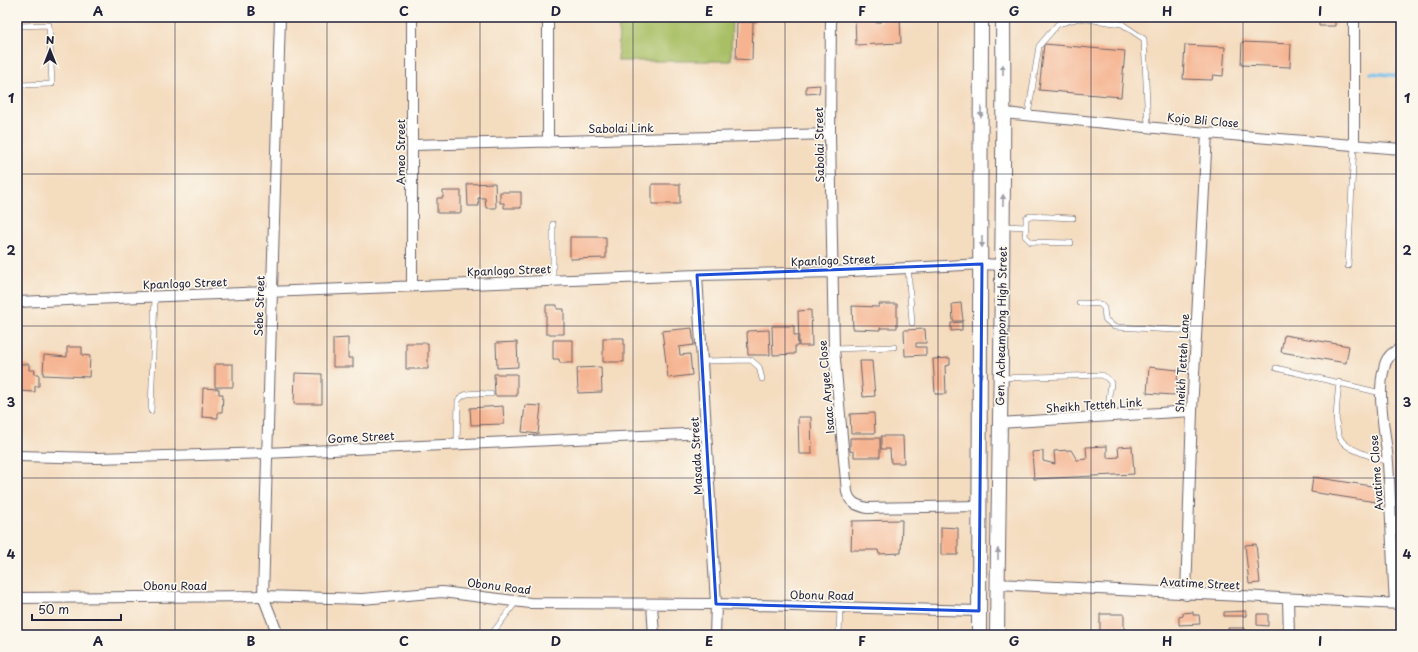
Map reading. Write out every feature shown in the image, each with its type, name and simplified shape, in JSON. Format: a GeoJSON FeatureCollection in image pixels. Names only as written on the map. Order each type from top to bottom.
{"type":"FeatureCollection","features":[{"type":"Feature","properties":{"kind":"main road","name":"Gen. Acheampong High Street"},"geometry":{"type":"LineString","coordinates":[[979,635],[982,264],[981,17]]}},
{"type":"Feature","properties":{"kind":"main road","name":"Gen. Acheampong High Street"},"geometry":{"type":"LineString","coordinates":[[997,635],[998,423],[1003,226],[1003,17]]}},
{"type":"Feature","properties":{"kind":"street","name":"Sebe Street"},"geometry":{"type":"LineString","coordinates":[[263,596],[280,17]]}},
{"type":"Feature","properties":{"kind":"street","name":"Ameo Street"},"geometry":{"type":"LineString","coordinates":[[412,17],[412,286]]}},
{"type":"Feature","properties":{"kind":"street"},"geometry":{"type":"LineString","coordinates":[[548,17],[548,142]]}},
{"type":"Feature","properties":{"kind":"street","name":"Sabolai Street"},"geometry":{"type":"LineString","coordinates":[[831,17],[830,134],[833,272]]}},
{"type":"Feature","properties":{"kind":"street"},"geometry":{"type":"LineString","coordinates":[[1354,17],[1354,144]]}},
{"type":"Feature","properties":{"kind":"street","name":"Kojo Bli Close"},"geometry":{"type":"LineString","coordinates":[[1004,113],[1207,133],[1401,148]]}},
{"type":"Feature","properties":{"kind":"street","name":"Sheikh Tetteh Lane"},"geometry":{"type":"LineString","coordinates":[[1186,595],[1192,411],[1207,133]]}},
{"type":"Feature","properties":{"kind":"street","name":"Sabolai Link"},"geometry":{"type":"LineString","coordinates":[[413,145],[830,134]]}},
{"type":"Feature","properties":{"kind":"street","name":"Kpanlogo Street"},"geometry":{"type":"LineString","coordinates":[[17,302],[697,275],[833,272],[982,264],[1002,266]]}},
{"type":"Feature","properties":{"kind":"street","name":"Isaac Aryee Close"},"geometry":{"type":"LineString","coordinates":[[833,272],[834,350],[849,500],[855,505],[867,508],[980,506]]}},
{"type":"Feature","properties":{"kind":"street","name":"Masada Street"},"geometry":{"type":"LineString","coordinates":[[697,275],[716,604],[715,635]]}},
{"type":"Feature","properties":{"kind":"street","name":"Avatime Close"},"geometry":{"type":"LineString","coordinates":[[1398,604],[1388,462],[1381,393],[1383,370],[1387,358],[1401,349]]}},
{"type":"Feature","properties":{"kind":"street","name":"Sheikh Tetteh Link"},"geometry":{"type":"LineString","coordinates":[[998,423],[1192,411]]}},
{"type":"Feature","properties":{"kind":"street","name":"Gome Street"},"geometry":{"type":"LineString","coordinates":[[17,456],[98,458],[266,453],[707,433]]}},
{"type":"Feature","properties":{"kind":"street","name":"Avatime Street"},"geometry":{"type":"LineString","coordinates":[[997,584],[1186,595],[1398,604]]}},
{"type":"Feature","properties":{"kind":"street","name":"Obonu Road"},"geometry":{"type":"LineString","coordinates":[[17,598],[263,596],[362,599],[442,592],[516,601],[652,605],[716,604],[979,611]]}},
{"type":"Feature","properties":{"kind":"street"},"geometry":{"type":"LineString","coordinates":[[263,596],[278,635]]}},
{"type":"Feature","properties":{"kind":"street"},"geometry":{"type":"LineString","coordinates":[[1288,599],[1289,635]]}},
{"type":"Feature","properties":{"kind":"street"},"geometry":{"type":"LineString","coordinates":[[652,605],[654,635]]}},
{"type":"Feature","properties":{"kind":"lane"},"geometry":{"type":"LineString","coordinates":[[1028,115],[1039,46],[1058,24],[1079,18],[1122,24],[1144,40],[1148,126]]}},
{"type":"Feature","properties":{"kind":"lane"},"geometry":{"type":"LineString","coordinates":[[17,26],[49,24],[52,84],[17,85]]}},
{"type":"Feature","properties":{"kind":"lane"},"geometry":{"type":"LineString","coordinates":[[1348,266],[1354,144]]}},
{"type":"Feature","properties":{"kind":"lane"},"geometry":{"type":"LineString","coordinates":[[1071,243],[1031,242],[1025,236],[1026,218],[1030,216],[1073,218]]}},
{"type":"Feature","properties":{"kind":"lane"},"geometry":{"type":"LineString","coordinates":[[553,224],[553,281]]}},
{"type":"Feature","properties":{"kind":"lane"},"geometry":{"type":"LineString","coordinates":[[1003,226],[1026,227]]}},
{"type":"Feature","properties":{"kind":"lane"},"geometry":{"type":"LineString","coordinates":[[908,268],[912,324]]}},
{"type":"Feature","properties":{"kind":"lane"},"geometry":{"type":"LineString","coordinates":[[151,411],[155,296]]}},
{"type":"Feature","properties":{"kind":"lane"},"geometry":{"type":"LineString","coordinates":[[1079,303],[1100,304],[1104,308],[1105,319],[1114,327],[1196,331]]}},
{"type":"Feature","properties":{"kind":"lane"},"geometry":{"type":"LineString","coordinates":[[834,350],[894,347]]}},
{"type":"Feature","properties":{"kind":"lane"},"geometry":{"type":"LineString","coordinates":[[702,361],[751,360],[759,367],[762,379]]}},
{"type":"Feature","properties":{"kind":"lane"},"geometry":{"type":"LineString","coordinates":[[1276,368],[1381,393]]}},
{"type":"Feature","properties":{"kind":"lane"},"geometry":{"type":"LineString","coordinates":[[1000,378],[1102,375],[1111,383],[1108,416]]}},
{"type":"Feature","properties":{"kind":"lane"},"geometry":{"type":"LineString","coordinates":[[1339,382],[1337,430],[1342,442],[1352,448],[1388,462]]}},
{"type":"Feature","properties":{"kind":"lane"},"geometry":{"type":"LineString","coordinates":[[457,444],[459,398],[464,395],[491,394]]}},
{"type":"Feature","properties":{"kind":"lane"},"geometry":{"type":"LineString","coordinates":[[491,635],[516,601]]}},
{"type":"Feature","properties":{"kind":"lane"},"geometry":{"type":"LineString","coordinates":[[839,635],[840,608]]}},
{"type":"Feature","properties":{"kind":"highlighted area"},"geometry":{"type":"Polygon","coordinates":[[[982,264],[979,611],[716,604],[697,275],[982,264]]]}},
{"type":"Feature","properties":{"kind":"green space"},"geometry":{"type":"Polygon","coordinates":[[[619,17],[732,17],[731,61],[618,61],[619,17]]]}},
{"type":"Feature","properties":{"kind":"building"},"geometry":{"type":"Polygon","coordinates":[[[737,17],[756,17],[756,22],[737,21],[737,17]]]}},
{"type":"Feature","properties":{"kind":"building"},"geometry":{"type":"Polygon","coordinates":[[[855,17],[875,17],[875,22],[881,22],[881,17],[900,17],[901,43],[856,45],[855,17]]]}},
{"type":"Feature","properties":{"kind":"building"},"geometry":{"type":"Polygon","coordinates":[[[1319,17],[1335,17],[1335,26],[1319,26],[1319,17]]]}},
{"type":"Feature","properties":{"kind":"building"},"geometry":{"type":"Polygon","coordinates":[[[737,22],[753,22],[752,60],[736,59],[737,22]]]}},
{"type":"Feature","properties":{"kind":"building"},"geometry":{"type":"Polygon","coordinates":[[[1242,42],[1291,44],[1290,67],[1241,65],[1242,42]]]}},
{"type":"Feature","properties":{"kind":"building"},"geometry":{"type":"Polygon","coordinates":[[[1044,44],[1125,51],[1121,97],[1039,90],[1044,44]]]}},
{"type":"Feature","properties":{"kind":"building"},"geometry":{"type":"Polygon","coordinates":[[[1185,45],[1225,47],[1223,76],[1213,75],[1212,80],[1183,79],[1185,45]]]}},
{"type":"Feature","properties":{"kind":"building"},"geometry":{"type":"Polygon","coordinates":[[[820,85],[819,93],[806,94],[806,86],[820,85]]]}},
{"type":"Feature","properties":{"kind":"building"},"geometry":{"type":"Polygon","coordinates":[[[495,183],[496,208],[486,208],[485,198],[478,198],[479,206],[468,206],[467,184],[495,183]]]}},
{"type":"Feature","properties":{"kind":"building"},"geometry":{"type":"Polygon","coordinates":[[[652,184],[680,184],[680,204],[652,204],[652,184]]]}},
{"type":"Feature","properties":{"kind":"building"},"geometry":{"type":"Polygon","coordinates":[[[443,191],[461,191],[461,213],[437,213],[437,198],[443,198],[443,191]]]}},
{"type":"Feature","properties":{"kind":"building"},"geometry":{"type":"Polygon","coordinates":[[[500,192],[521,192],[521,208],[504,208],[504,203],[500,203],[500,192]]]}},
{"type":"Feature","properties":{"kind":"building"},"geometry":{"type":"Polygon","coordinates":[[[570,237],[606,237],[606,258],[570,259],[570,237]]]}},
{"type":"Feature","properties":{"kind":"building"},"geometry":{"type":"Polygon","coordinates":[[[961,303],[963,321],[953,321],[952,304],[961,303]]]}},
{"type":"Feature","properties":{"kind":"building"},"geometry":{"type":"Polygon","coordinates":[[[879,304],[897,304],[897,328],[880,328],[880,330],[853,329],[852,306],[879,307],[879,304]]]}},
{"type":"Feature","properties":{"kind":"building"},"geometry":{"type":"Polygon","coordinates":[[[546,305],[557,305],[557,309],[564,309],[564,334],[546,334],[546,305]]]}},
{"type":"Feature","properties":{"kind":"building"},"geometry":{"type":"Polygon","coordinates":[[[811,310],[812,346],[799,346],[798,311],[811,310]]]}},
{"type":"Feature","properties":{"kind":"building"},"geometry":{"type":"Polygon","coordinates":[[[962,322],[962,330],[951,331],[951,323],[962,322]]]}},
{"type":"Feature","properties":{"kind":"building"},"geometry":{"type":"Polygon","coordinates":[[[772,326],[794,326],[794,335],[797,335],[798,346],[795,346],[795,354],[773,355],[772,326]]]}},
{"type":"Feature","properties":{"kind":"building"},"geometry":{"type":"Polygon","coordinates":[[[692,328],[694,345],[679,347],[680,355],[690,354],[692,375],[668,378],[662,331],[692,328]]]}},
{"type":"Feature","properties":{"kind":"building"},"geometry":{"type":"Polygon","coordinates":[[[925,329],[926,343],[916,343],[916,347],[926,347],[926,355],[905,356],[904,330],[925,329]]]}},
{"type":"Feature","properties":{"kind":"building"},"geometry":{"type":"Polygon","coordinates":[[[769,330],[770,355],[748,355],[747,331],[769,330]]]}},
{"type":"Feature","properties":{"kind":"building"},"geometry":{"type":"Polygon","coordinates":[[[1284,335],[1349,346],[1346,363],[1281,352],[1284,335]]]}},
{"type":"Feature","properties":{"kind":"building"},"geometry":{"type":"Polygon","coordinates":[[[348,338],[348,358],[353,358],[353,367],[333,367],[333,339],[348,338]]]}},
{"type":"Feature","properties":{"kind":"building"},"geometry":{"type":"Polygon","coordinates":[[[603,338],[624,338],[624,362],[603,362],[603,338]]]}},
{"type":"Feature","properties":{"kind":"building"},"geometry":{"type":"Polygon","coordinates":[[[553,340],[573,340],[573,363],[560,363],[559,359],[553,359],[553,340]]]}},
{"type":"Feature","properties":{"kind":"building"},"geometry":{"type":"Polygon","coordinates":[[[517,342],[518,367],[497,368],[496,343],[517,342]]]}},
{"type":"Feature","properties":{"kind":"building"},"geometry":{"type":"Polygon","coordinates":[[[406,343],[428,343],[428,369],[406,369],[406,343]]]}},
{"type":"Feature","properties":{"kind":"building"},"geometry":{"type":"Polygon","coordinates":[[[67,347],[82,347],[82,355],[90,356],[89,377],[43,375],[44,355],[67,357],[67,347]]]}},
{"type":"Feature","properties":{"kind":"building"},"geometry":{"type":"Polygon","coordinates":[[[950,358],[950,365],[945,366],[946,394],[935,394],[933,359],[950,358]]]}},
{"type":"Feature","properties":{"kind":"building"},"geometry":{"type":"Polygon","coordinates":[[[860,361],[872,361],[875,396],[863,397],[860,361]]]}},
{"type":"Feature","properties":{"kind":"building"},"geometry":{"type":"Polygon","coordinates":[[[17,364],[29,364],[29,370],[35,370],[34,374],[39,374],[39,386],[35,386],[35,392],[17,391],[17,364]]]}},
{"type":"Feature","properties":{"kind":"building"},"geometry":{"type":"Polygon","coordinates":[[[215,364],[233,364],[233,387],[215,387],[215,364]]]}},
{"type":"Feature","properties":{"kind":"building"},"geometry":{"type":"Polygon","coordinates":[[[601,367],[602,392],[578,393],[577,368],[601,367]]]}},
{"type":"Feature","properties":{"kind":"building"},"geometry":{"type":"Polygon","coordinates":[[[1149,367],[1178,370],[1176,394],[1147,393],[1149,367]]]}},
{"type":"Feature","properties":{"kind":"building"},"geometry":{"type":"Polygon","coordinates":[[[295,373],[322,374],[322,404],[294,404],[295,373]]]}},
{"type":"Feature","properties":{"kind":"building"},"geometry":{"type":"Polygon","coordinates":[[[494,374],[517,374],[517,396],[495,396],[494,374]]]}},
{"type":"Feature","properties":{"kind":"building"},"geometry":{"type":"Polygon","coordinates":[[[203,388],[219,389],[219,394],[223,394],[222,412],[218,412],[218,418],[202,417],[203,388]]]}},
{"type":"Feature","properties":{"kind":"building"},"geometry":{"type":"Polygon","coordinates":[[[525,405],[541,406],[538,434],[522,432],[525,405]]]}},
{"type":"Feature","properties":{"kind":"building"},"geometry":{"type":"Polygon","coordinates":[[[503,406],[504,424],[471,425],[470,408],[503,406]]]}},
{"type":"Feature","properties":{"kind":"building"},"geometry":{"type":"Polygon","coordinates":[[[874,413],[875,433],[851,433],[850,414],[874,413]]]}},
{"type":"Feature","properties":{"kind":"building"},"geometry":{"type":"Polygon","coordinates":[[[798,417],[811,417],[812,454],[799,454],[798,417]]]}},
{"type":"Feature","properties":{"kind":"building"},"geometry":{"type":"Polygon","coordinates":[[[881,436],[903,436],[904,463],[891,463],[890,449],[881,449],[881,436]]]}},
{"type":"Feature","properties":{"kind":"building"},"geometry":{"type":"Polygon","coordinates":[[[850,438],[880,438],[880,457],[854,457],[854,452],[850,451],[850,438]]]}},
{"type":"Feature","properties":{"kind":"building"},"geometry":{"type":"Polygon","coordinates":[[[1107,446],[1107,458],[1119,457],[1118,447],[1132,446],[1134,474],[1034,479],[1032,452],[1043,451],[1043,461],[1055,464],[1054,451],[1071,450],[1077,460],[1087,459],[1086,447],[1107,446]]]}},
{"type":"Feature","properties":{"kind":"building"},"geometry":{"type":"Polygon","coordinates":[[[1313,477],[1378,487],[1376,502],[1311,492],[1313,477]]]}},
{"type":"Feature","properties":{"kind":"building"},"geometry":{"type":"Polygon","coordinates":[[[902,520],[901,553],[879,554],[878,550],[851,550],[852,521],[902,520]]]}},
{"type":"Feature","properties":{"kind":"building"},"geometry":{"type":"Polygon","coordinates":[[[941,527],[958,528],[958,555],[941,555],[941,527]]]}},
{"type":"Feature","properties":{"kind":"building"},"geometry":{"type":"Polygon","coordinates":[[[1256,544],[1260,583],[1249,584],[1245,545],[1256,544]]]}},
{"type":"Feature","properties":{"kind":"building"},"geometry":{"type":"Polygon","coordinates":[[[1246,611],[1246,616],[1224,616],[1224,612],[1246,611]]]}},
{"type":"Feature","properties":{"kind":"building"},"geometry":{"type":"Polygon","coordinates":[[[1193,612],[1193,615],[1199,615],[1200,624],[1179,625],[1179,617],[1183,616],[1183,613],[1193,612]]]}},
{"type":"Feature","properties":{"kind":"building"},"geometry":{"type":"Polygon","coordinates":[[[1100,614],[1124,614],[1124,634],[1100,634],[1100,614]]]}},
{"type":"Feature","properties":{"kind":"building"},"geometry":{"type":"Polygon","coordinates":[[[1257,614],[1268,614],[1268,626],[1257,625],[1257,614]]]}},
{"type":"Feature","properties":{"kind":"building"},"geometry":{"type":"Polygon","coordinates":[[[1228,628],[1245,628],[1245,635],[1228,635],[1228,628]]]}},
{"type":"Feature","properties":{"kind":"waterway"},"geometry":{"type":"LineString","coordinates":[[1371,73],[1401,76]]}}]}
